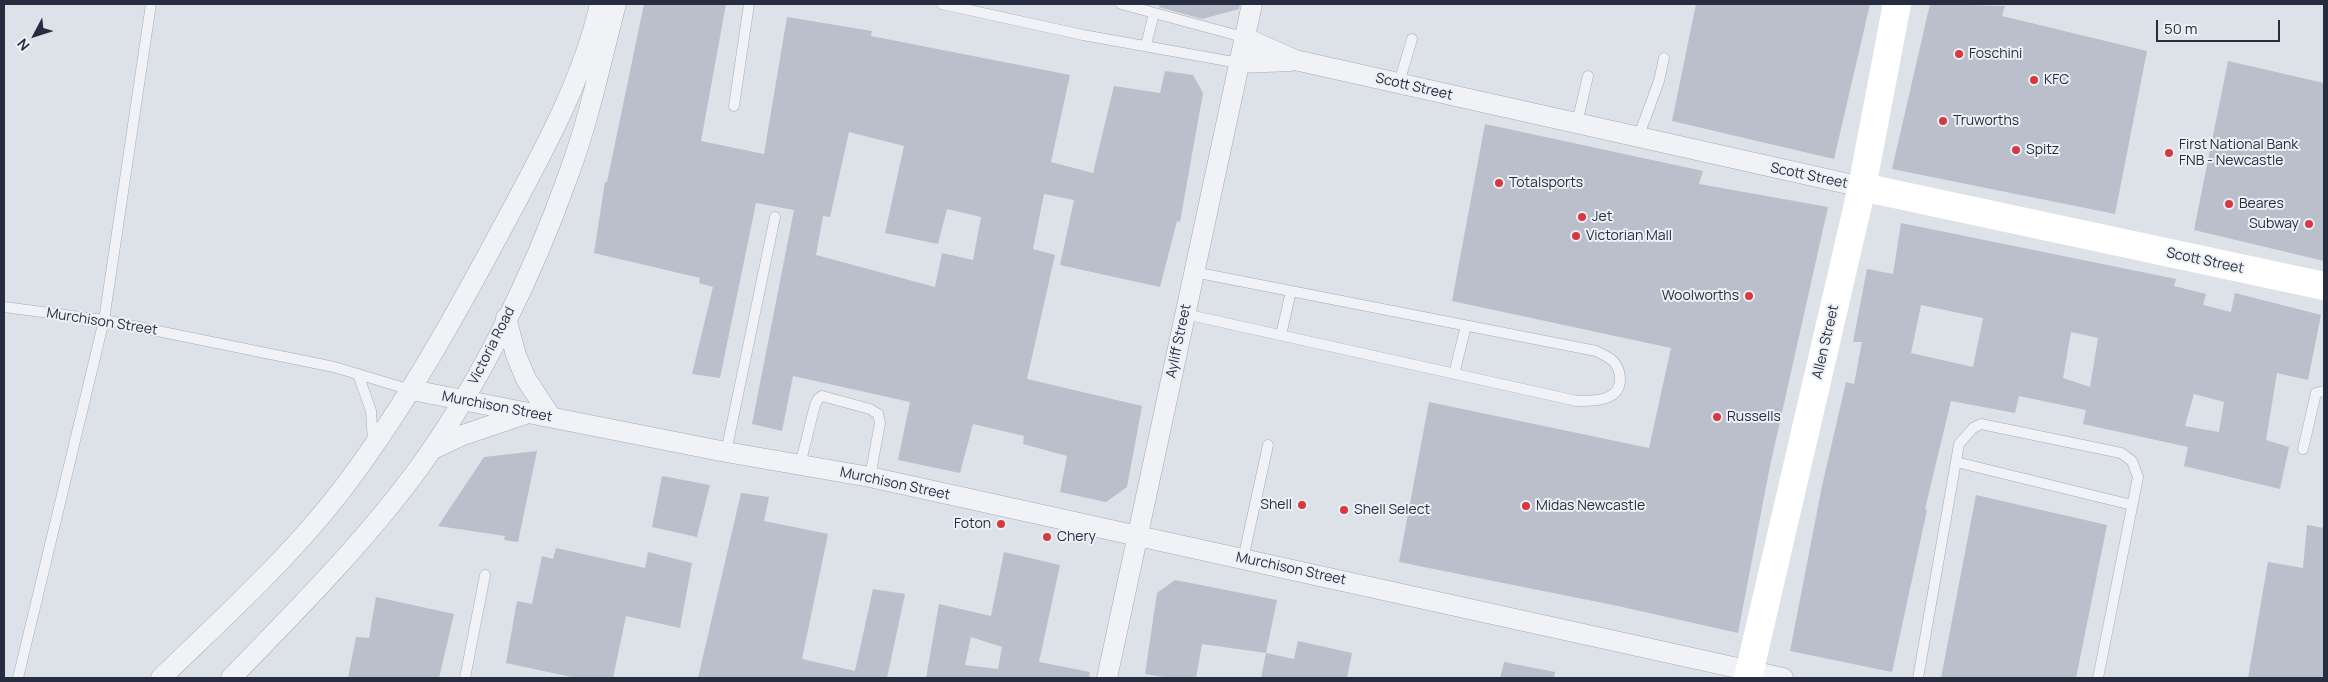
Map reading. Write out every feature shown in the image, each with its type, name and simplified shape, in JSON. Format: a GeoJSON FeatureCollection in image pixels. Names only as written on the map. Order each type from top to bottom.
{"type":"FeatureCollection","features":[{"type":"Feature","properties":{"kind":"street"},"geometry":{"type":"LineString","coordinates":[[161,678],[294,547],[346,484],[412,390],[476,278],[540,157],[569,94],[595,26],[600,4]]}},
{"type":"Feature","properties":{"kind":"street","name":"Victoria Road"},"geometry":{"type":"LineString","coordinates":[[231,678],[371,529],[430,451],[484,366],[539,248],[569,175],[590,106],[616,4]]}},
{"type":"Feature","properties":{"kind":"street","name":"Ayliff Street"},"geometry":{"type":"LineString","coordinates":[[1107,678],[1136,536],[1252,4]]}},
{"type":"Feature","properties":{"kind":"street","name":"Allen Street"},"geometry":{"type":"LineString","coordinates":[[1749,674],[1862,187],[1897,4]]}},
{"type":"Feature","properties":{"kind":"street","name":"Scott Street"},"geometry":{"type":"LineString","coordinates":[[1244,38],[1295,60],[1638,138],[2324,286]]}},
{"type":"Feature","properties":{"kind":"street","name":"Scott Street"},"geometry":{"type":"LineString","coordinates":[[1239,63],[1295,60]]}},
{"type":"Feature","properties":{"kind":"street"},"geometry":{"type":"LineString","coordinates":[[506,318],[516,355],[526,380],[551,417]]}},
{"type":"Feature","properties":{"kind":"street","name":"Murchison Street"},"geometry":{"type":"LineString","coordinates":[[412,390],[726,452],[870,477],[1243,559],[1749,674],[1783,678]]}},
{"type":"Feature","properties":{"kind":"street"},"geometry":{"type":"LineString","coordinates":[[430,451],[463,435],[530,413]]}},
{"type":"Feature","properties":{"kind":"lane"},"geometry":{"type":"LineString","coordinates":[[18,678],[104,320],[151,4]]}},
{"type":"Feature","properties":{"kind":"lane"},"geometry":{"type":"LineString","coordinates":[[734,106],[749,4]]}},
{"type":"Feature","properties":{"kind":"lane","name":"Scott Street"},"geometry":{"type":"LineString","coordinates":[[942,4],[1083,35],[1239,63]]}},
{"type":"Feature","properties":{"kind":"lane","name":"Scott Street"},"geometry":{"type":"LineString","coordinates":[[1121,4],[1244,38]]}},
{"type":"Feature","properties":{"kind":"lane"},"geometry":{"type":"LineString","coordinates":[[1146,45],[1154,13]]}},
{"type":"Feature","properties":{"kind":"lane"},"geometry":{"type":"LineString","coordinates":[[1399,83],[1412,39]]}},
{"type":"Feature","properties":{"kind":"lane"},"geometry":{"type":"LineString","coordinates":[[1638,138],[1659,81],[1664,58]]}},
{"type":"Feature","properties":{"kind":"lane"},"geometry":{"type":"LineString","coordinates":[[1577,123],[1588,76]]}},
{"type":"Feature","properties":{"kind":"lane"},"geometry":{"type":"LineString","coordinates":[[726,452],[775,217]]}},
{"type":"Feature","properties":{"kind":"lane"},"geometry":{"type":"LineString","coordinates":[[1185,314],[1576,402],[1596,402],[1609,397],[1618,390],[1620,382],[1620,371],[1613,361],[1596,351],[1194,272]]}},
{"type":"Feature","properties":{"kind":"lane"},"geometry":{"type":"LineString","coordinates":[[1281,335],[1291,291]]}},
{"type":"Feature","properties":{"kind":"lane","name":"Murchison Street"},"geometry":{"type":"LineString","coordinates":[[4,307],[104,320],[334,367],[412,390]]}},
{"type":"Feature","properties":{"kind":"lane"},"geometry":{"type":"LineString","coordinates":[[1454,374],[1466,326]]}},
{"type":"Feature","properties":{"kind":"lane"},"geometry":{"type":"LineString","coordinates":[[358,374],[371,411],[373,445]]}},
{"type":"Feature","properties":{"kind":"lane"},"geometry":{"type":"LineString","coordinates":[[2303,449],[2316,393],[2324,391]]}},
{"type":"Feature","properties":{"kind":"lane"},"geometry":{"type":"LineString","coordinates":[[800,465],[815,405],[822,396],[870,409],[878,414],[880,423],[870,477]]}},
{"type":"Feature","properties":{"kind":"lane"},"geometry":{"type":"LineString","coordinates":[[1918,678],[1959,444],[1973,428],[1981,424],[2121,453],[2132,461],[2138,477],[2098,678]]}},
{"type":"Feature","properties":{"kind":"lane"},"geometry":{"type":"LineString","coordinates":[[1243,559],[1268,445]]}},
{"type":"Feature","properties":{"kind":"lane"},"geometry":{"type":"LineString","coordinates":[[1956,462],[2132,505]]}},
{"type":"Feature","properties":{"kind":"lane"},"geometry":{"type":"LineString","coordinates":[[465,678],[486,575]]}},
{"type":"Feature","properties":{"kind":"building"},"geometry":{"type":"Polygon","coordinates":[[[644,4],[726,4],[701,141],[764,154],[787,17],[872,31],[871,36],[1070,75],[1051,162],[1093,173],[1114,86],[1160,93],[1165,71],[1193,75],[1203,93],[1180,222],[1177,221],[1160,287],[1060,265],[1074,200],[1044,194],[1033,249],[1055,255],[1027,379],[1142,406],[1127,487],[1106,502],[1060,492],[1067,456],[1023,444],[1024,436],[973,424],[960,473],[898,460],[910,402],[793,376],[782,431],[752,424],[794,210],[756,203],[720,378],[692,374],[713,287],[699,283],[700,278],[594,253],[605,182],[607,182],[644,4]],[[849,132],[830,217],[823,216],[816,255],[935,287],[942,253],[973,260],[981,217],[947,209],[938,244],[885,233],[904,146],[849,132]]]}},
{"type":"Feature","properties":{"kind":"building"},"geometry":{"type":"Polygon","coordinates":[[[1160,4],[1240,4],[1239,9],[1202,19],[1159,7],[1160,4]]]}},
{"type":"Feature","properties":{"kind":"building"},"geometry":{"type":"Polygon","coordinates":[[[1696,4],[1870,4],[1834,159],[1672,121],[1696,4]]]}},
{"type":"Feature","properties":{"kind":"building"},"geometry":{"type":"Polygon","coordinates":[[[1930,4],[2005,6],[2002,16],[2147,51],[2115,214],[1892,169],[1930,4]]]}},
{"type":"Feature","properties":{"kind":"building"},"geometry":{"type":"Polygon","coordinates":[[[2228,61],[2324,83],[2324,261],[2194,230],[2228,61]]]}},
{"type":"Feature","properties":{"kind":"building"},"geometry":{"type":"Polygon","coordinates":[[[1485,124],[1703,171],[1699,184],[1828,207],[1770,466],[1738,633],[1618,606],[1399,562],[1429,402],[1649,448],[1671,348],[1452,301],[1485,124]]]}},
{"type":"Feature","properties":{"kind":"building"},"geometry":{"type":"Polygon","coordinates":[[[1901,223],[2176,279],[2174,286],[2206,294],[2203,305],[2231,312],[2235,293],[2321,315],[2308,380],[2277,373],[2266,440],[2289,447],[2280,489],[2184,466],[2188,447],[2083,424],[2086,410],[2019,396],[2015,413],[1951,401],[1925,509],[1927,510],[1892,672],[1790,651],[1822,486],[1846,382],[1854,384],[1862,342],[1853,342],[1867,269],[1893,274],[1901,223]],[[1921,305],[1911,353],[1973,367],[1983,318],[1921,305]],[[2071,332],[2063,378],[2090,387],[2098,338],[2071,332]],[[2194,394],[2185,426],[2219,432],[2224,402],[2194,394]]]}},
{"type":"Feature","properties":{"kind":"building"},"geometry":{"type":"Polygon","coordinates":[[[537,451],[518,542],[504,540],[505,536],[438,526],[484,457],[537,451]]]}},
{"type":"Feature","properties":{"kind":"building"},"geometry":{"type":"Polygon","coordinates":[[[662,476],[710,485],[697,537],[652,527],[662,476]]]}},
{"type":"Feature","properties":{"kind":"building"},"geometry":{"type":"Polygon","coordinates":[[[741,493],[769,497],[764,521],[828,534],[802,659],[855,671],[873,589],[905,594],[887,678],[698,678],[741,493]]]}},
{"type":"Feature","properties":{"kind":"building"},"geometry":{"type":"Polygon","coordinates":[[[1976,495],[2107,525],[2076,678],[1941,678],[1976,495]]]}},
{"type":"Feature","properties":{"kind":"building"},"geometry":{"type":"Polygon","coordinates":[[[2307,525],[2324,528],[2324,678],[2248,678],[2268,562],[2303,568],[2307,525]]]}},
{"type":"Feature","properties":{"kind":"building"},"geometry":{"type":"Polygon","coordinates":[[[556,548],[645,568],[648,552],[692,563],[680,628],[626,616],[613,678],[576,678],[506,663],[517,601],[532,604],[542,556],[553,559],[556,548]]]}},
{"type":"Feature","properties":{"kind":"building"},"geometry":{"type":"Polygon","coordinates":[[[1004,552],[1060,565],[1039,662],[1090,672],[1089,678],[926,678],[939,604],[991,616],[1004,552]],[[971,637],[965,665],[998,669],[1002,647],[971,637]]]}},
{"type":"Feature","properties":{"kind":"building"},"geometry":{"type":"Polygon","coordinates":[[[1175,580],[1277,600],[1266,653],[1202,644],[1196,678],[1170,678],[1145,674],[1157,593],[1175,580]]]}},
{"type":"Feature","properties":{"kind":"building"},"geometry":{"type":"Polygon","coordinates":[[[376,597],[454,614],[439,678],[348,678],[356,637],[369,638],[376,597]]]}},
{"type":"Feature","properties":{"kind":"building"},"geometry":{"type":"Polygon","coordinates":[[[1298,641],[1352,653],[1347,678],[1261,678],[1266,653],[1294,659],[1298,641]]]}},
{"type":"Feature","properties":{"kind":"building"},"geometry":{"type":"Polygon","coordinates":[[[1504,662],[1555,672],[1554,678],[1500,678],[1504,662]]]}},
{"type":"Feature","properties":{"kind":"place","name":"Foschini"},"geometry":{"type":"Point","coordinates":[1959,54]}},
{"type":"Feature","properties":{"kind":"place","name":"KFC"},"geometry":{"type":"Point","coordinates":[2034,80]}},
{"type":"Feature","properties":{"kind":"place","name":"Truworths"},"geometry":{"type":"Point","coordinates":[1943,121]}},
{"type":"Feature","properties":{"kind":"place","name":"Spitz"},"geometry":{"type":"Point","coordinates":[2016,150]}},
{"type":"Feature","properties":{"kind":"place","name":"First National Bank FNB - Newcastle"},"geometry":{"type":"Point","coordinates":[2169,153]}},
{"type":"Feature","properties":{"kind":"place","name":"Totalsports"},"geometry":{"type":"Point","coordinates":[1499,183]}},
{"type":"Feature","properties":{"kind":"place","name":"Beares"},"geometry":{"type":"Point","coordinates":[2229,204]}},
{"type":"Feature","properties":{"kind":"place","name":"Jet"},"geometry":{"type":"Point","coordinates":[1582,217]}},
{"type":"Feature","properties":{"kind":"place","name":"Subway"},"geometry":{"type":"Point","coordinates":[2309,224]}},
{"type":"Feature","properties":{"kind":"place","name":"Victorian Mall"},"geometry":{"type":"Point","coordinates":[1576,236]}},
{"type":"Feature","properties":{"kind":"place","name":"Woolworths"},"geometry":{"type":"Point","coordinates":[1749,296]}},
{"type":"Feature","properties":{"kind":"place","name":"Russells"},"geometry":{"type":"Point","coordinates":[1717,417]}},
{"type":"Feature","properties":{"kind":"place","name":"Shell"},"geometry":{"type":"Point","coordinates":[1302,505]}},
{"type":"Feature","properties":{"kind":"place","name":"Midas Newcastle"},"geometry":{"type":"Point","coordinates":[1526,506]}},
{"type":"Feature","properties":{"kind":"place","name":"Shell Select"},"geometry":{"type":"Point","coordinates":[1344,510]}},
{"type":"Feature","properties":{"kind":"place","name":"Foton"},"geometry":{"type":"Point","coordinates":[1001,524]}},
{"type":"Feature","properties":{"kind":"place","name":"Chery"},"geometry":{"type":"Point","coordinates":[1047,537]}}]}
